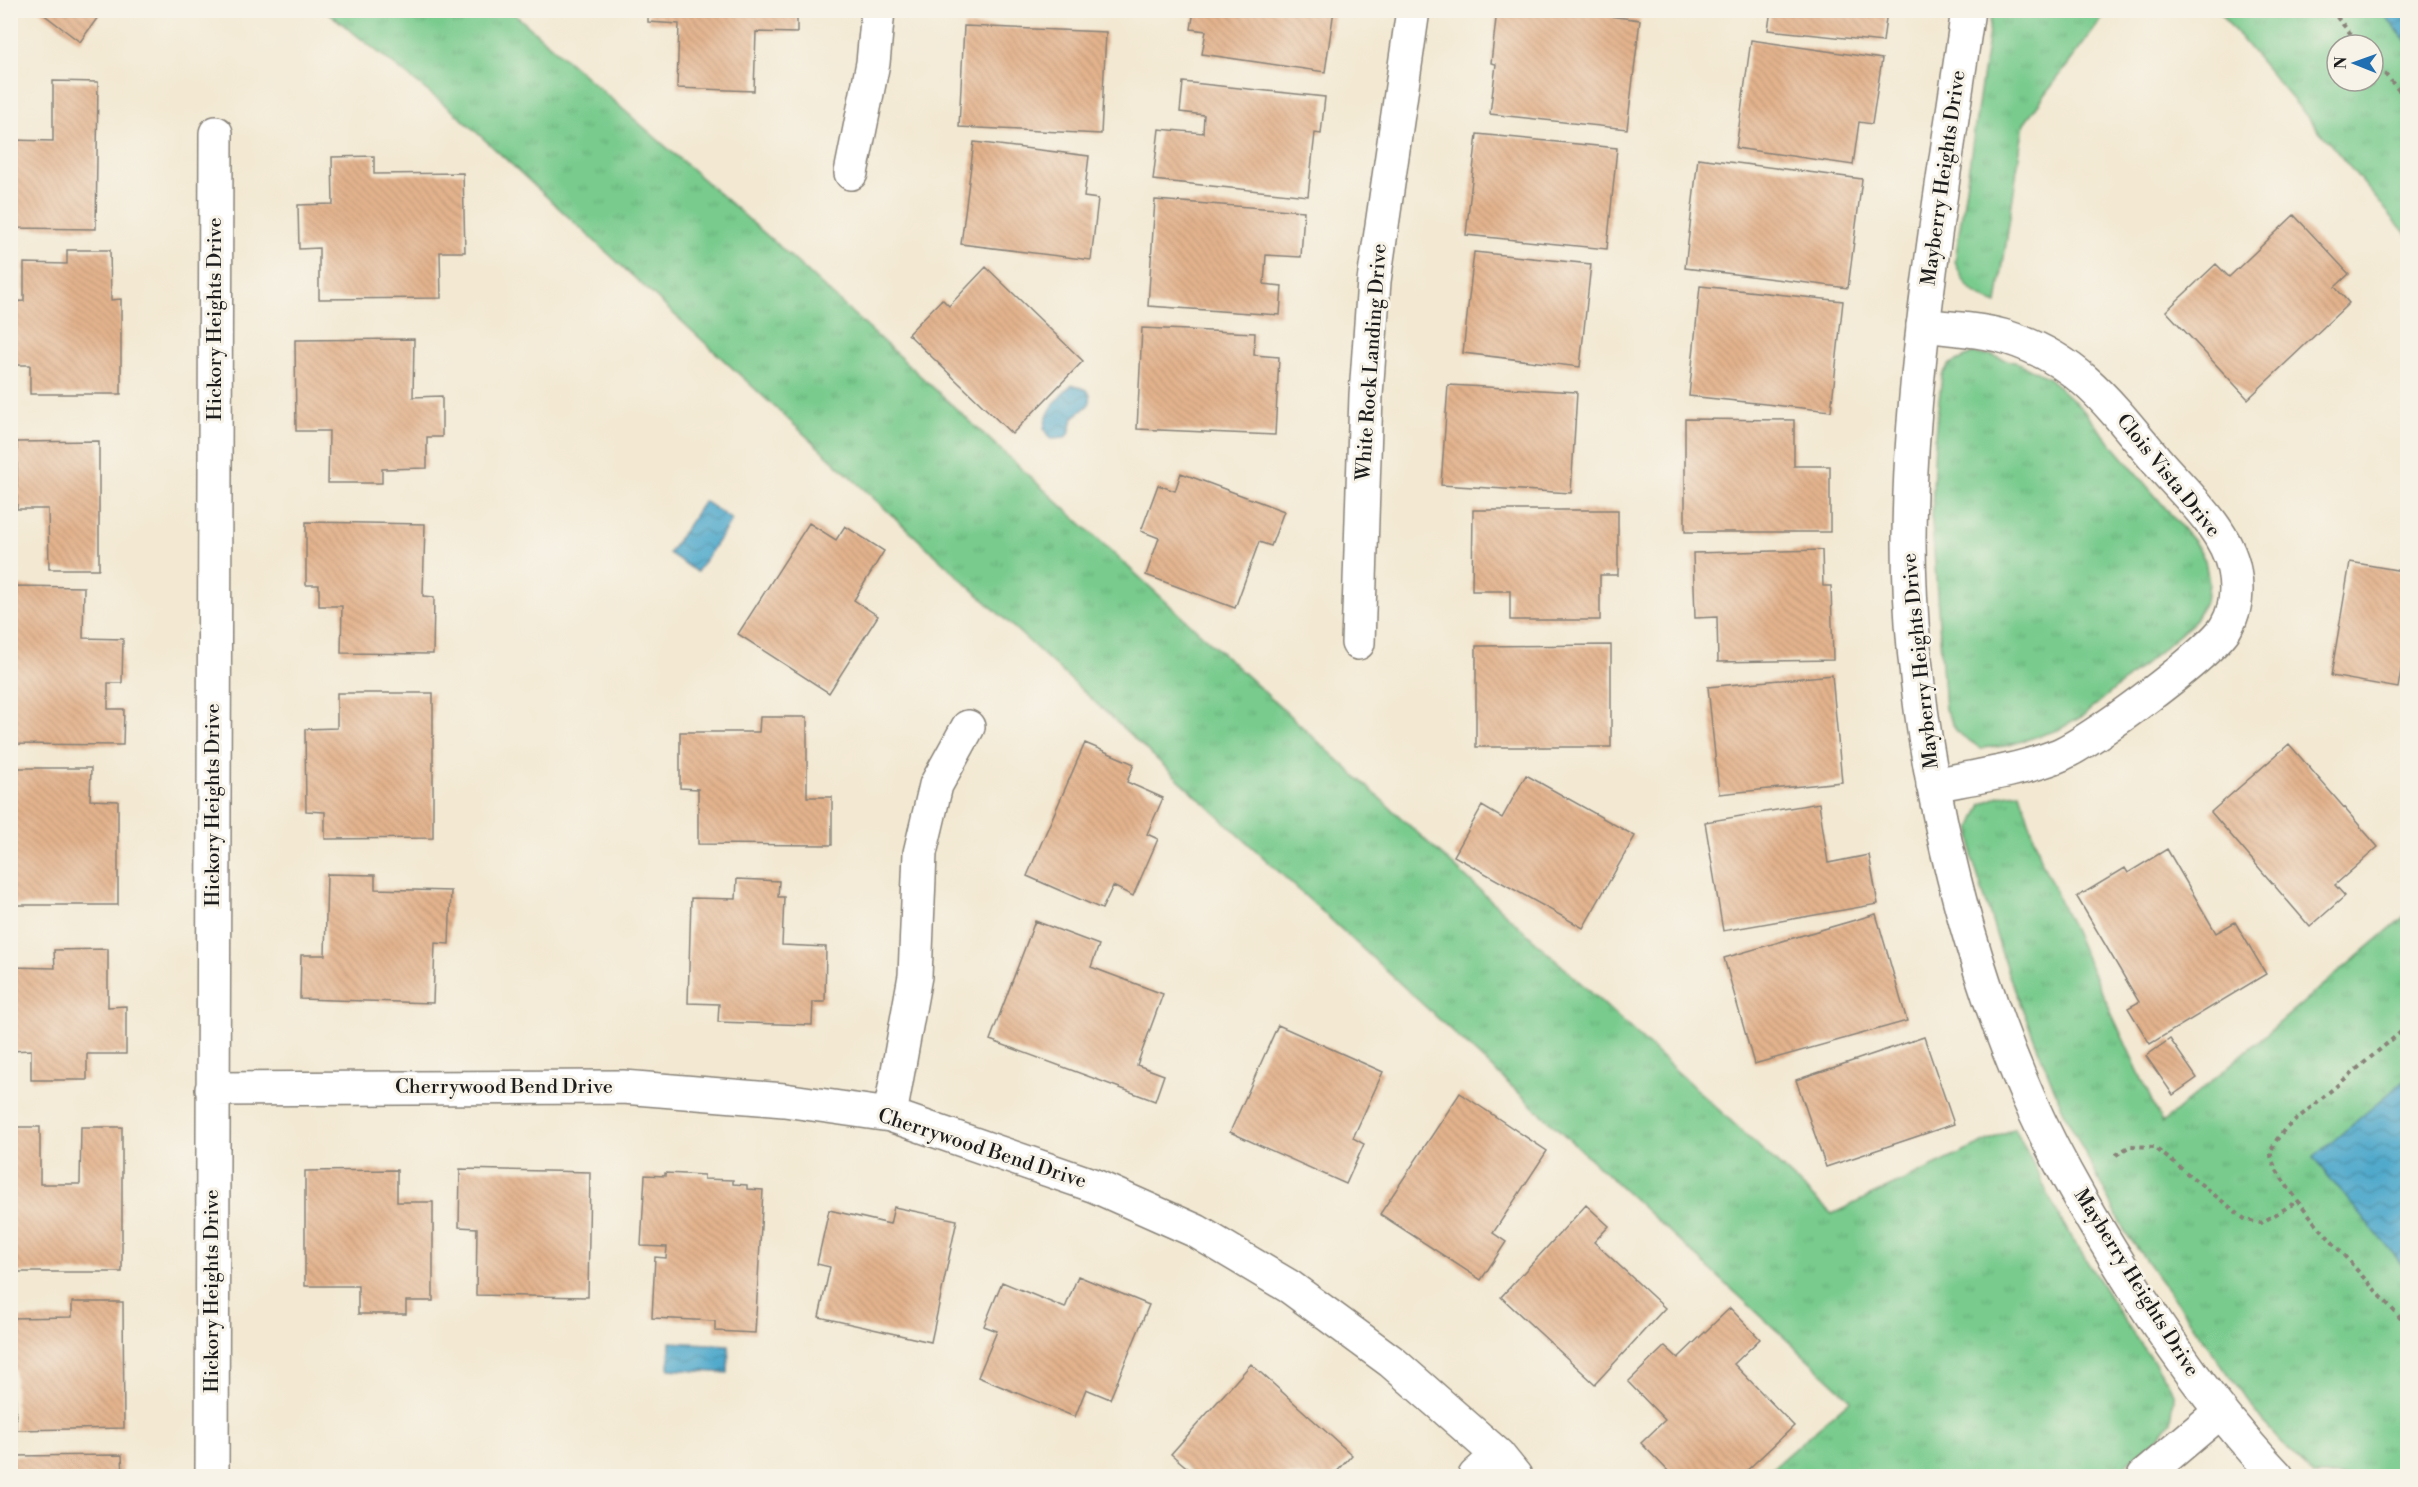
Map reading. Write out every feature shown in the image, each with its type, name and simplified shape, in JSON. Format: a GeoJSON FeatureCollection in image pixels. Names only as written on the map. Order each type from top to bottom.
{"type":"FeatureCollection","features":[{"type":"Feature","properties":{"kind":"street"},"geometry":{"type":"LineString","coordinates":[[851,173],[873,63],[878,10]]}},
{"type":"Feature","properties":{"kind":"street","name":"White Rock Landing Drive"},"geometry":{"type":"LineString","coordinates":[[1358,643],[1366,395],[1374,281],[1413,10]]}},
{"type":"Feature","properties":{"kind":"street","name":"Mayberry Heights Drive"},"geometry":{"type":"LineString","coordinates":[[1968,10],[1923,325],[1912,440],[1909,545],[1916,658],[1933,785],[1957,889],[1984,978],[2029,1098],[2094,1226],[2162,1331],[2265,1472]]}},
{"type":"Feature","properties":{"kind":"street","name":"Hickory Heights Drive"},"geometry":{"type":"LineString","coordinates":[[212,1476],[216,133]]}},
{"type":"Feature","properties":{"kind":"street","name":"Clois Vista Drive"},"geometry":{"type":"LineString","coordinates":[[1923,325],[2007,337],[2055,356],[2095,388],[2218,533],[2234,569],[2237,597],[2226,627],[2210,648],[2097,733],[2059,756],[2022,767],[1933,785]]}},
{"type":"Feature","properties":{"kind":"street"},"geometry":{"type":"LineString","coordinates":[[890,1115],[915,976],[920,854],[936,785],[968,727]]}},
{"type":"Feature","properties":{"kind":"street","name":"Cherrywood Bend Drive"},"geometry":{"type":"LineString","coordinates":[[212,1089],[624,1087],[784,1100],[890,1115],[1095,1186],[1196,1231],[1290,1287],[1392,1362],[1496,1469]]}},
{"type":"Feature","properties":{"kind":"street"},"geometry":{"type":"LineString","coordinates":[[2144,1476],[2220,1412]]}},
{"type":"Feature","properties":{"kind":"path"},"geometry":{"type":"LineString","coordinates":[[2331,10],[2350,33]]}},
{"type":"Feature","properties":{"kind":"path"},"geometry":{"type":"LineString","coordinates":[[2385,74],[2408,101]]}},
{"type":"Feature","properties":{"kind":"path"},"geometry":{"type":"LineString","coordinates":[[2408,1026],[2284,1130],[2275,1142],[2271,1156],[2278,1172],[2298,1201],[2408,1327]]}},
{"type":"Feature","properties":{"kind":"path"},"geometry":{"type":"LineString","coordinates":[[2116,1155],[2130,1146],[2154,1147],[2246,1220],[2262,1222],[2298,1201]]}},
{"type":"Feature","properties":{"kind":"green space"},"geometry":{"type":"Polygon","coordinates":[[[326,11],[511,11],[779,246],[1832,1214],[2015,1128],[2061,1220],[2121,1316],[2169,1383],[2174,1397],[2171,1421],[2158,1438],[2111,1476],[1763,1476],[1851,1399],[459,116],[326,11]]]}},
{"type":"Feature","properties":{"kind":"green space"},"geometry":{"type":"Polygon","coordinates":[[[1992,11],[2108,11],[2024,123],[1997,304],[1981,297],[1965,283],[1955,261],[1992,11]]]}},
{"type":"Feature","properties":{"kind":"green space"},"geometry":{"type":"Polygon","coordinates":[[[2218,11],[2381,11],[2407,42],[2407,235],[2218,11]]]}},
{"type":"Feature","properties":{"kind":"green space"},"geometry":{"type":"Polygon","coordinates":[[[1972,354],[1990,355],[2021,364],[2049,378],[2082,409],[2195,543],[2205,560],[2209,583],[2206,600],[2192,624],[2083,716],[2058,730],[2006,746],[1980,748],[1957,732],[1945,709],[1932,522],[1935,435],[1942,375],[1950,364],[1972,354]]]}},
{"type":"Feature","properties":{"kind":"green space"},"geometry":{"type":"Polygon","coordinates":[[[2020,792],[2042,862],[2162,1123],[2407,914],[2407,1078],[2314,1158],[2407,1270],[2407,1476],[2313,1476],[2265,1424],[2126,1233],[2062,1108],[2008,973],[1972,857],[1971,829],[1982,804],[1999,796],[2020,792]]]}},
{"type":"Feature","properties":{"kind":"water"},"geometry":{"type":"Polygon","coordinates":[[[2381,11],[2407,11],[2407,42],[2381,11]]]}},
{"type":"Feature","properties":{"kind":"water"},"geometry":{"type":"Polygon","coordinates":[[[1072,385],[1087,390],[1090,395],[1089,404],[1073,418],[1069,434],[1065,438],[1052,439],[1044,429],[1047,416],[1058,399],[1072,385]]]}},
{"type":"Feature","properties":{"kind":"water"},"geometry":{"type":"Polygon","coordinates":[[[704,501],[732,520],[697,572],[669,553],[704,501]]]}},
{"type":"Feature","properties":{"kind":"water"},"geometry":{"type":"Polygon","coordinates":[[[2407,1078],[2407,1270],[2313,1158],[2407,1078]]]}},
{"type":"Feature","properties":{"kind":"water"},"geometry":{"type":"Polygon","coordinates":[[[670,1342],[729,1345],[728,1373],[669,1369],[670,1342]]]}},
{"type":"Feature","properties":{"kind":"building"},"geometry":{"type":"Polygon","coordinates":[[[38,10],[103,10],[80,42],[38,10]]]}},
{"type":"Feature","properties":{"kind":"building"},"geometry":{"type":"Polygon","coordinates":[[[648,10],[797,10],[797,33],[756,32],[754,91],[677,88],[679,24],[648,22],[648,10]]]}},
{"type":"Feature","properties":{"kind":"building"},"geometry":{"type":"Polygon","coordinates":[[[1194,10],[1334,10],[1325,72],[1202,54],[1206,31],[1191,29],[1194,10]]]}},
{"type":"Feature","properties":{"kind":"building"},"geometry":{"type":"Polygon","coordinates":[[[1497,10],[1561,10],[1640,20],[1627,129],[1490,114],[1496,64],[1491,63],[1497,10]]]}},
{"type":"Feature","properties":{"kind":"building"},"geometry":{"type":"Polygon","coordinates":[[[1771,10],[1887,10],[1883,42],[1768,30],[1771,10]]]}},
{"type":"Feature","properties":{"kind":"building"},"geometry":{"type":"Polygon","coordinates":[[[964,26],[1106,32],[1101,134],[959,127],[964,26]]]}},
{"type":"Feature","properties":{"kind":"building"},"geometry":{"type":"Polygon","coordinates":[[[1751,40],[1882,59],[1872,124],[1859,122],[1853,165],[1736,148],[1751,40]]]}},
{"type":"Feature","properties":{"kind":"building"},"geometry":{"type":"Polygon","coordinates":[[[53,81],[98,82],[96,229],[10,228],[10,140],[53,141],[53,81]]]}},
{"type":"Feature","properties":{"kind":"building"},"geometry":{"type":"Polygon","coordinates":[[[1183,82],[1325,97],[1321,134],[1315,133],[1308,196],[1153,180],[1159,129],[1203,133],[1204,115],[1180,112],[1183,82]]]}},
{"type":"Feature","properties":{"kind":"building"},"geometry":{"type":"Polygon","coordinates":[[[1477,134],[1617,148],[1607,249],[1466,235],[1477,134]]]}},
{"type":"Feature","properties":{"kind":"building"},"geometry":{"type":"Polygon","coordinates":[[[974,142],[1089,156],[1084,197],[1098,199],[1091,260],[961,244],[974,142]]]}},
{"type":"Feature","properties":{"kind":"building"},"geometry":{"type":"Polygon","coordinates":[[[374,156],[374,174],[463,173],[465,252],[440,252],[441,298],[319,299],[319,248],[299,249],[298,205],[333,204],[332,157],[374,156]]]}},
{"type":"Feature","properties":{"kind":"building"},"geometry":{"type":"Polygon","coordinates":[[[1698,158],[1862,179],[1848,288],[1685,268],[1698,158]]]}},
{"type":"Feature","properties":{"kind":"building"},"geometry":{"type":"Polygon","coordinates":[[[1155,200],[1304,211],[1301,257],[1266,255],[1264,284],[1282,286],[1280,315],[1148,306],[1155,200]]]}},
{"type":"Feature","properties":{"kind":"building"},"geometry":{"type":"Polygon","coordinates":[[[2294,215],[2349,274],[2335,287],[2349,303],[2248,399],[2166,311],[2216,264],[2229,277],[2294,215]]]}},
{"type":"Feature","properties":{"kind":"building"},"geometry":{"type":"Polygon","coordinates":[[[67,250],[110,250],[111,300],[121,299],[121,394],[30,394],[30,365],[10,365],[10,302],[24,301],[24,263],[67,264],[67,250]]]}},
{"type":"Feature","properties":{"kind":"building"},"geometry":{"type":"Polygon","coordinates":[[[1474,252],[1591,264],[1580,367],[1463,353],[1474,252]]]}},
{"type":"Feature","properties":{"kind":"building"},"geometry":{"type":"Polygon","coordinates":[[[986,267],[1083,361],[1012,434],[908,334],[942,299],[949,306],[986,267]]]}},
{"type":"Feature","properties":{"kind":"building"},"geometry":{"type":"Polygon","coordinates":[[[1700,286],[1843,301],[1831,411],[1689,396],[1700,286]]]}},
{"type":"Feature","properties":{"kind":"building"},"geometry":{"type":"Polygon","coordinates":[[[1142,328],[1255,333],[1254,355],[1279,357],[1275,435],[1137,429],[1142,328]]]}},
{"type":"Feature","properties":{"kind":"building"},"geometry":{"type":"Polygon","coordinates":[[[414,339],[413,397],[442,396],[442,437],[427,437],[427,468],[382,469],[382,483],[328,483],[329,431],[296,431],[295,340],[414,339]]]}},
{"type":"Feature","properties":{"kind":"building"},"geometry":{"type":"Polygon","coordinates":[[[1448,385],[1577,392],[1571,493],[1441,485],[1448,385]]]}},
{"type":"Feature","properties":{"kind":"building"},"geometry":{"type":"Polygon","coordinates":[[[1685,419],[1794,420],[1794,466],[1830,466],[1830,532],[1685,532],[1685,419]]]}},
{"type":"Feature","properties":{"kind":"building"},"geometry":{"type":"Polygon","coordinates":[[[99,441],[99,569],[49,569],[48,509],[17,509],[17,442],[99,441]]]}},
{"type":"Feature","properties":{"kind":"building"},"geometry":{"type":"Polygon","coordinates":[[[1181,473],[1284,511],[1271,546],[1259,542],[1235,608],[1146,575],[1159,538],[1141,531],[1158,485],[1175,491],[1181,473]]]}},
{"type":"Feature","properties":{"kind":"building"},"geometry":{"type":"Polygon","coordinates":[[[1473,510],[1618,510],[1618,575],[1600,575],[1600,620],[1510,620],[1510,591],[1472,591],[1473,510]]]}},
{"type":"Feature","properties":{"kind":"building"},"geometry":{"type":"Polygon","coordinates":[[[306,522],[425,524],[423,596],[434,597],[433,654],[341,653],[342,606],[319,606],[319,585],[306,585],[306,522]]]}},
{"type":"Feature","properties":{"kind":"building"},"geometry":{"type":"Polygon","coordinates":[[[809,523],[836,540],[845,526],[884,551],[854,600],[878,616],[829,693],[738,634],[809,523]]]}},
{"type":"Feature","properties":{"kind":"building"},"geometry":{"type":"Polygon","coordinates":[[[1822,550],[1823,586],[1831,586],[1833,660],[1718,662],[1717,617],[1695,618],[1693,553],[1822,550]]]}},
{"type":"Feature","properties":{"kind":"building"},"geometry":{"type":"Polygon","coordinates":[[[2350,562],[2408,572],[2408,671],[2401,670],[2398,688],[2331,676],[2350,562]]]}},
{"type":"Feature","properties":{"kind":"building"},"geometry":{"type":"Polygon","coordinates":[[[10,586],[84,587],[83,638],[123,639],[122,683],[108,683],[108,709],[124,709],[123,745],[10,744],[10,586]]]}},
{"type":"Feature","properties":{"kind":"building"},"geometry":{"type":"Polygon","coordinates":[[[1611,645],[1611,747],[1476,747],[1476,646],[1611,645]]]}},
{"type":"Feature","properties":{"kind":"building"},"geometry":{"type":"Polygon","coordinates":[[[1832,675],[1842,782],[1719,794],[1708,687],[1832,675]]]}},
{"type":"Feature","properties":{"kind":"building"},"geometry":{"type":"Polygon","coordinates":[[[337,693],[433,693],[433,838],[325,839],[325,812],[306,811],[305,729],[337,728],[337,693]]]}},
{"type":"Feature","properties":{"kind":"building"},"geometry":{"type":"Polygon","coordinates":[[[760,717],[807,717],[807,797],[832,797],[832,845],[698,844],[698,789],[680,788],[680,732],[759,732],[760,717]]]}},
{"type":"Feature","properties":{"kind":"building"},"geometry":{"type":"Polygon","coordinates":[[[1085,743],[1134,764],[1127,782],[1163,798],[1147,834],[1158,839],[1133,896],[1113,886],[1102,909],[1027,876],[1085,743]]]}},
{"type":"Feature","properties":{"kind":"building"},"geometry":{"type":"Polygon","coordinates":[[[2289,744],[2378,847],[2335,885],[2345,896],[2310,927],[2211,812],[2289,744]]]}},
{"type":"Feature","properties":{"kind":"building"},"geometry":{"type":"Polygon","coordinates":[[[10,768],[91,768],[90,800],[118,801],[118,905],[10,905],[10,768]]]}},
{"type":"Feature","properties":{"kind":"building"},"geometry":{"type":"Polygon","coordinates":[[[1526,775],[1635,836],[1583,928],[1454,856],[1482,806],[1502,818],[1526,775]]]}},
{"type":"Feature","properties":{"kind":"building"},"geometry":{"type":"Polygon","coordinates":[[[1819,803],[1828,863],[1869,855],[1878,904],[1723,931],[1705,822],[1819,803]]]}},
{"type":"Feature","properties":{"kind":"building"},"geometry":{"type":"Polygon","coordinates":[[[2167,849],[2216,933],[2235,922],[2266,974],[2150,1044],[2128,1008],[2139,1002],[2077,897],[2125,868],[2128,873],[2167,849]]]}},
{"type":"Feature","properties":{"kind":"building"},"geometry":{"type":"Polygon","coordinates":[[[327,874],[375,875],[375,889],[451,891],[449,944],[435,943],[433,1003],[300,999],[301,955],[325,955],[327,874]]]}},
{"type":"Feature","properties":{"kind":"building"},"geometry":{"type":"Polygon","coordinates":[[[737,879],[779,881],[778,897],[784,897],[782,945],[826,947],[825,1002],[813,1002],[812,1025],[718,1022],[719,1004],[688,1003],[691,898],[736,899],[737,879]]]}},
{"type":"Feature","properties":{"kind":"building"},"geometry":{"type":"Polygon","coordinates":[[[1876,914],[1907,1021],[1754,1064],[1724,958],[1876,914]]]}},
{"type":"Feature","properties":{"kind":"building"},"geometry":{"type":"Polygon","coordinates":[[[1035,921],[1099,945],[1091,967],[1163,994],[1137,1065],[1164,1075],[1155,1101],[990,1040],[1035,921]]]}},
{"type":"Feature","properties":{"kind":"building"},"geometry":{"type":"Polygon","coordinates":[[[108,949],[108,1007],[126,1006],[126,1054],[87,1054],[87,1080],[31,1080],[31,1050],[10,1051],[10,967],[55,968],[54,950],[108,949]]]}},
{"type":"Feature","properties":{"kind":"building"},"geometry":{"type":"Polygon","coordinates":[[[1278,1025],[1383,1072],[1353,1138],[1364,1144],[1346,1184],[1230,1132],[1278,1025]]]}},
{"type":"Feature","properties":{"kind":"building"},"geometry":{"type":"Polygon","coordinates":[[[1924,1037],[1954,1124],[1826,1167],[1796,1080],[1924,1037]]]}},
{"type":"Feature","properties":{"kind":"building"},"geometry":{"type":"Polygon","coordinates":[[[2170,1039],[2197,1078],[2173,1095],[2146,1056],[2170,1039]]]}},
{"type":"Feature","properties":{"kind":"building"},"geometry":{"type":"Polygon","coordinates":[[[1460,1093],[1547,1151],[1493,1233],[1506,1242],[1481,1280],[1380,1214],[1460,1093]]]}},
{"type":"Feature","properties":{"kind":"building"},"geometry":{"type":"Polygon","coordinates":[[[10,1127],[40,1127],[40,1184],[80,1184],[81,1127],[122,1127],[122,1272],[10,1272],[10,1127]]]}},
{"type":"Feature","properties":{"kind":"building"},"geometry":{"type":"Polygon","coordinates":[[[460,1169],[590,1172],[588,1297],[476,1295],[477,1228],[459,1227],[460,1169]]]}},
{"type":"Feature","properties":{"kind":"building"},"geometry":{"type":"Polygon","coordinates":[[[397,1170],[397,1202],[433,1202],[433,1301],[406,1301],[406,1314],[358,1314],[358,1286],[305,1286],[305,1171],[397,1170]]]}},
{"type":"Feature","properties":{"kind":"building"},"geometry":{"type":"Polygon","coordinates":[[[665,1173],[704,1175],[704,1179],[733,1180],[733,1184],[747,1185],[747,1189],[763,1190],[755,1333],[715,1331],[715,1321],[652,1318],[655,1257],[666,1258],[667,1247],[641,1246],[645,1175],[665,1176],[665,1173]]]}},
{"type":"Feature","properties":{"kind":"building"},"geometry":{"type":"Polygon","coordinates":[[[1586,1205],[1609,1226],[1594,1242],[1665,1308],[1595,1384],[1501,1297],[1586,1205]]]}},
{"type":"Feature","properties":{"kind":"building"},"geometry":{"type":"Polygon","coordinates":[[[894,1207],[957,1220],[931,1342],[819,1317],[830,1267],[817,1264],[829,1210],[890,1224],[894,1207]]]}},
{"type":"Feature","properties":{"kind":"building"},"geometry":{"type":"Polygon","coordinates":[[[1078,1276],[1149,1305],[1110,1399],[1086,1389],[1075,1417],[978,1377],[997,1331],[984,1326],[1002,1282],[1065,1308],[1078,1276]]]}},
{"type":"Feature","properties":{"kind":"building"},"geometry":{"type":"Polygon","coordinates":[[[72,1302],[123,1302],[124,1428],[16,1430],[15,1370],[10,1370],[10,1318],[72,1317],[72,1302]]]}},
{"type":"Feature","properties":{"kind":"building"},"geometry":{"type":"Polygon","coordinates":[[[1730,1308],[1760,1339],[1734,1364],[1794,1426],[1741,1476],[1673,1476],[1641,1443],[1665,1420],[1628,1382],[1665,1346],[1678,1358],[1730,1308]]]}},
{"type":"Feature","properties":{"kind":"building"},"geometry":{"type":"Polygon","coordinates":[[[1251,1364],[1352,1455],[1333,1476],[1197,1476],[1171,1454],[1251,1364]]]}},
{"type":"Feature","properties":{"kind":"building"},"geometry":{"type":"Polygon","coordinates":[[[122,1455],[123,1476],[11,1476],[11,1456],[122,1455]]]}}]}
